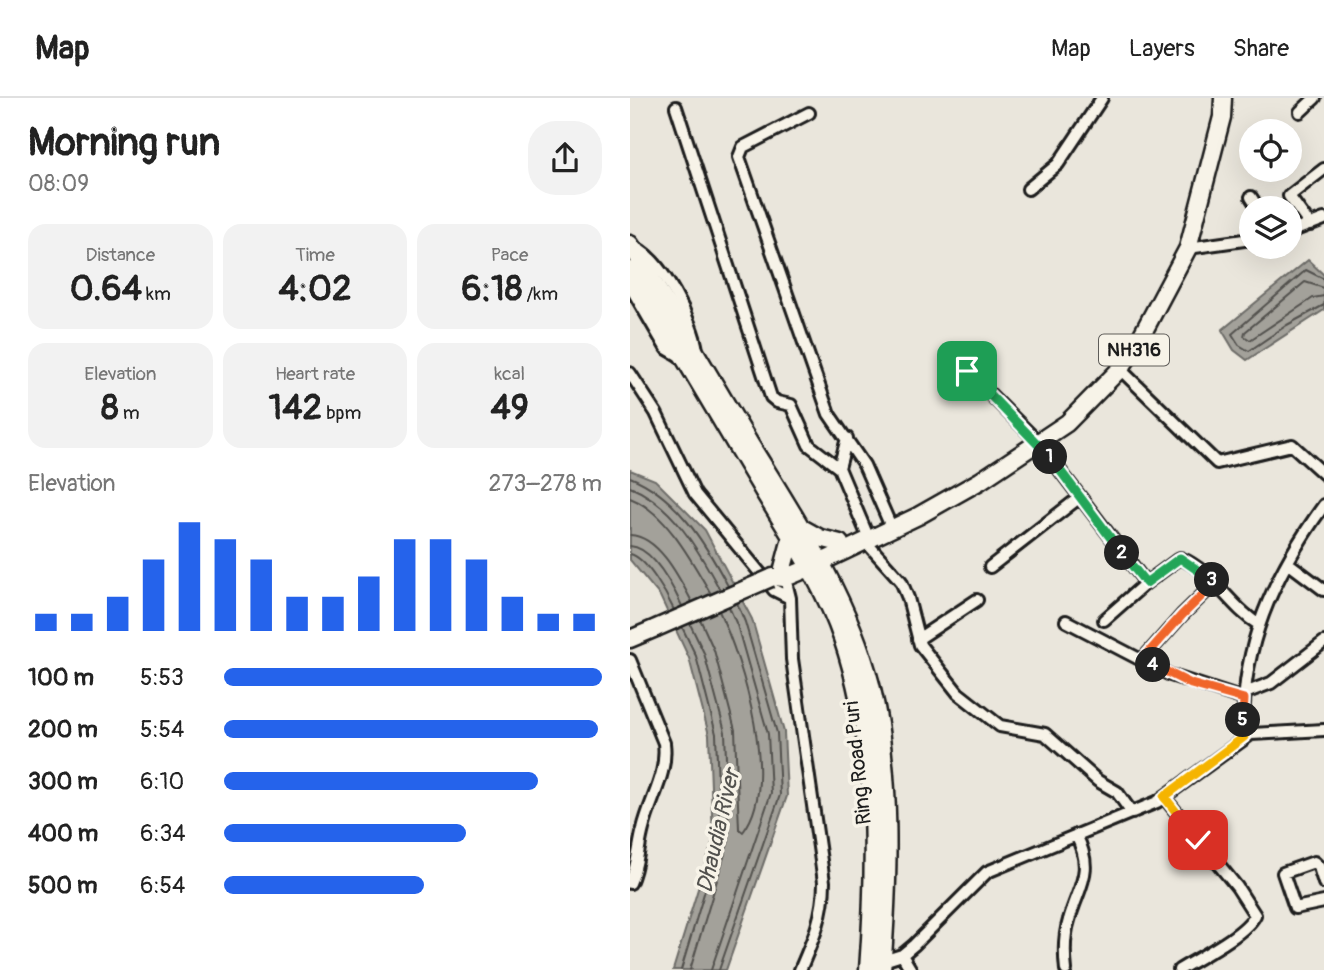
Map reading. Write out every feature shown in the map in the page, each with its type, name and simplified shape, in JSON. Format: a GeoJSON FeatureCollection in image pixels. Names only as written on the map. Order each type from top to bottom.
{"type":"FeatureCollection","features":[{"type":"Feature","properties":{"kind":"highway","name":"NH316"},"geometry":{"type":"LineString","coordinates":[[630,639],[922,511],[980,481],[1067,423],[1119,369],[1136,346],[1188,248],[1222,117],[1223,98]]}},
{"type":"Feature","properties":{"kind":"highway"},"geometry":{"type":"LineString","coordinates":[[631,245],[691,356]]}},
{"type":"Feature","properties":{"kind":"highway"},"geometry":{"type":"LineString","coordinates":[[630,270],[691,356]]}},
{"type":"Feature","properties":{"kind":"highway","name":"Ring Road Puri"},"geometry":{"type":"LineString","coordinates":[[691,356],[797,533],[858,643],[871,686],[879,738],[887,874],[882,965]]}},
{"type":"Feature","properties":{"kind":"highway","name":"NH316"},"geometry":{"type":"LineString","coordinates":[[865,536],[916,510],[922,511]]}},
{"type":"Feature","properties":{"kind":"highway"},"geometry":{"type":"LineString","coordinates":[[797,533],[842,547],[826,586],[780,575],[797,533]]}},
{"type":"Feature","properties":{"kind":"highway","name":"Ring Road Puri"},"geometry":{"type":"LineString","coordinates":[[826,586],[854,679],[869,777],[873,862],[868,970]]}},
{"type":"Feature","properties":{"kind":"street"},"geometry":{"type":"LineString","coordinates":[[1028,189],[1058,164],[1102,98]]}},
{"type":"Feature","properties":{"kind":"street"},"geometry":{"type":"LineString","coordinates":[[1300,112],[1315,98]]}},
{"type":"Feature","properties":{"kind":"street"},"geometry":{"type":"LineString","coordinates":[[676,107],[771,397],[777,402],[791,405],[809,445],[839,468],[865,536],[901,581],[918,639],[932,663],[973,707],[1000,726],[1045,734],[1092,777],[1117,792],[1132,813]]}},
{"type":"Feature","properties":{"kind":"street"},"geometry":{"type":"LineString","coordinates":[[809,114],[743,146],[738,152],[829,414],[864,465],[889,522]]}},
{"type":"Feature","properties":{"kind":"street"},"geometry":{"type":"LineString","coordinates":[[1310,225],[1289,196],[1324,169]]}},
{"type":"Feature","properties":{"kind":"street"},"geometry":{"type":"LineString","coordinates":[[1302,228],[1324,219]]}},
{"type":"Feature","properties":{"kind":"street"},"geometry":{"type":"LineString","coordinates":[[1188,248],[1239,241]]}},
{"type":"Feature","properties":{"kind":"street"},"geometry":{"type":"LineString","coordinates":[[630,286],[666,348],[691,356]]}},
{"type":"Feature","properties":{"kind":"street"},"geometry":{"type":"LineString","coordinates":[[1119,369],[1217,463],[1292,445],[1324,474]]}},
{"type":"Feature","properties":{"kind":"street"},"geometry":{"type":"LineString","coordinates":[[967,371],[1039,443],[1146,583]]}},
{"type":"Feature","properties":{"kind":"street"},"geometry":{"type":"LineString","coordinates":[[630,373],[656,413],[695,494],[774,590],[790,598]]}},
{"type":"Feature","properties":{"kind":"street"},"geometry":{"type":"LineString","coordinates":[[839,468],[847,438]]}},
{"type":"Feature","properties":{"kind":"street"},"geometry":{"type":"LineString","coordinates":[[990,567],[1080,497]]}},
{"type":"Feature","properties":{"kind":"street"},"geometry":{"type":"LineString","coordinates":[[1244,737],[1247,662],[1258,624],[1288,563],[1322,512]]}},
{"type":"Feature","properties":{"kind":"street"},"geometry":{"type":"LineString","coordinates":[[1104,620],[1146,583],[1180,558],[1215,583],[1244,616],[1258,624]]}},
{"type":"Feature","properties":{"kind":"street"},"geometry":{"type":"LineString","coordinates":[[1288,563],[1324,590]]}},
{"type":"Feature","properties":{"kind":"street"},"geometry":{"type":"LineString","coordinates":[[780,575],[790,598],[792,659],[824,882],[824,904],[816,933],[800,970]]}},
{"type":"Feature","properties":{"kind":"street"},"geometry":{"type":"LineString","coordinates":[[1143,659],[1215,583]]}},
{"type":"Feature","properties":{"kind":"street"},"geometry":{"type":"LineString","coordinates":[[918,639],[977,600]]}},
{"type":"Feature","properties":{"kind":"street"},"geometry":{"type":"LineString","coordinates":[[1066,621],[1179,679],[1245,696],[1271,683],[1324,642]]}},
{"type":"Feature","properties":{"kind":"street"},"geometry":{"type":"LineString","coordinates":[[630,660],[664,743],[666,757],[642,831],[635,872],[630,883]]}},
{"type":"Feature","properties":{"kind":"street"},"geometry":{"type":"LineString","coordinates":[[882,965],[902,955],[987,872],[1132,813],[1164,797],[1244,737],[1259,733],[1324,730]]}},
{"type":"Feature","properties":{"kind":"street"},"geometry":{"type":"LineString","coordinates":[[1164,797],[1237,887],[1255,915],[1250,923],[1226,941],[1179,970]]}},
{"type":"Feature","properties":{"kind":"street"},"geometry":{"type":"LineString","coordinates":[[630,824],[642,831]]}},
{"type":"Feature","properties":{"kind":"street"},"geometry":{"type":"LineString","coordinates":[[1066,970],[1068,922],[1086,873],[1087,860],[1076,835]]}},
{"type":"Feature","properties":{"kind":"street"},"geometry":{"type":"LineString","coordinates":[[1324,883],[1319,867],[1314,862],[1283,873],[1294,908],[1324,902]]}},
{"type":"Feature","properties":{"kind":"street"},"geometry":{"type":"LineString","coordinates":[[902,955],[911,970]]}},
{"type":"Feature","properties":{"kind":"water"},"geometry":{"type":"Polygon","coordinates":[[[1308,260],[1324,275],[1324,310],[1247,360],[1234,350],[1222,330],[1308,260]]]}},
{"type":"Feature","properties":{"kind":"water","name":"Dhaudia River"},"geometry":{"type":"Polygon","coordinates":[[[630,470],[655,480],[705,530],[752,619],[784,732],[787,796],[726,970],[673,970],[713,840],[709,735],[689,658],[660,596],[630,560],[630,470]]]}},
{"type":"Feature","properties":{"kind":"route"},"geometry":{"type":"LineString","coordinates":[[967,371],[1039,443],[1146,583],[1180,558],[1215,583],[1143,659],[1191,684],[1244,699],[1244,737],[1164,797],[1198,840]]}}]}
